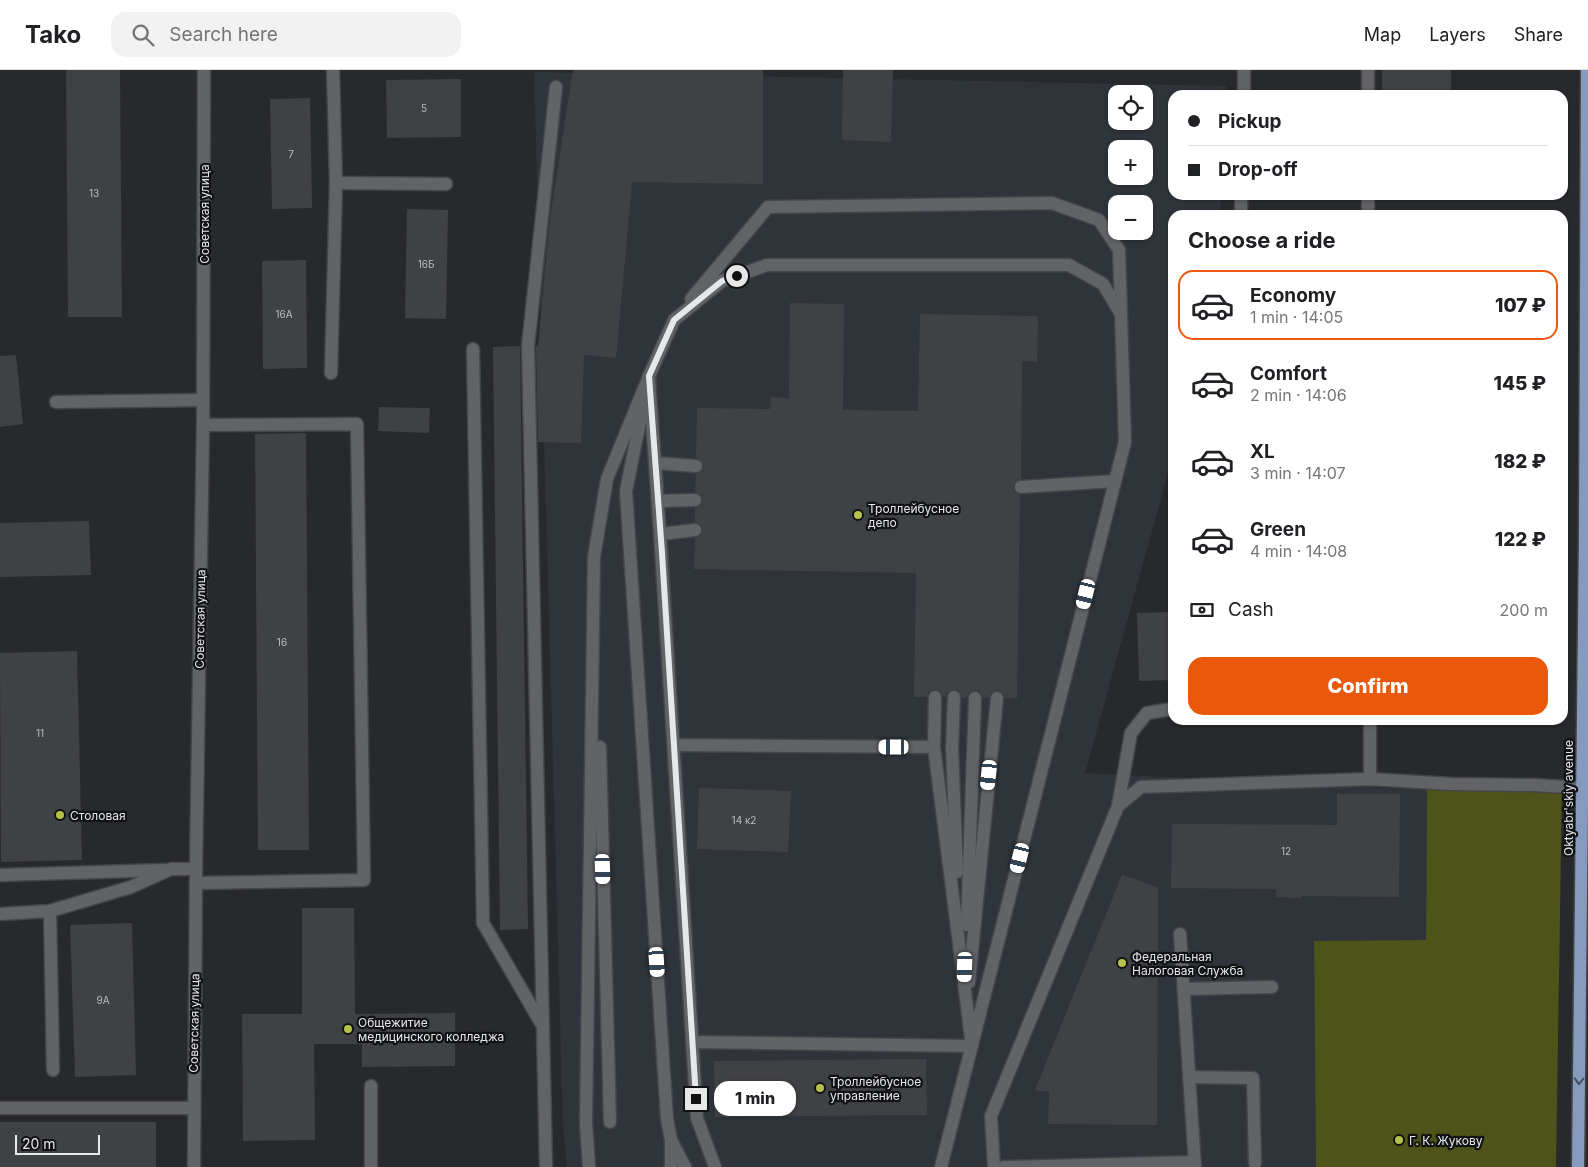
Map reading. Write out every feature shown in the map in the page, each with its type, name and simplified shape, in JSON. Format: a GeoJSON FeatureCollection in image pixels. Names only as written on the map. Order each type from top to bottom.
{"type":"FeatureCollection","features":[{"type":"Feature","properties":{"kind":"main road","name":"Oktyabr'skiy avenue"},"geometry":{"type":"LineString","coordinates":[[1578,1167],[1587,457],[1587,70]]}},
{"type":"Feature","properties":{"kind":"street","name":"Советская улица"},"geometry":{"type":"LineString","coordinates":[[194,1167],[196,869],[203,425],[204,70]]}},
{"type":"Feature","properties":{"kind":"street"},"geometry":{"type":"LineString","coordinates":[[331,373],[336,183],[333,70]]}},
{"type":"Feature","properties":{"kind":"street"},"geometry":{"type":"LineString","coordinates":[[1244,70],[1244,90]]}},
{"type":"Feature","properties":{"kind":"street"},"geometry":{"type":"LineString","coordinates":[[1368,70],[1368,90]]}},
{"type":"Feature","properties":{"kind":"street"},"geometry":{"type":"LineString","coordinates":[[546,1167],[528,346],[556,87]]}},
{"type":"Feature","properties":{"kind":"street"},"geometry":{"type":"LineString","coordinates":[[336,183],[446,184]]}},
{"type":"Feature","properties":{"kind":"street"},"geometry":{"type":"LineString","coordinates":[[589,1167],[586,1123],[594,558],[607,479],[674,320],[768,207],[1052,203],[1099,220],[1119,250],[1125,442],[941,1167]]}},
{"type":"Feature","properties":{"kind":"street"},"geometry":{"type":"LineString","coordinates":[[674,320],[722,281],[767,265],[1069,264],[1104,284],[1121,314]]}},
{"type":"Feature","properties":{"kind":"street"},"geometry":{"type":"LineString","coordinates":[[473,349],[483,923],[543,1025]]}},
{"type":"Feature","properties":{"kind":"street"},"geometry":{"type":"LineString","coordinates":[[649,376],[697,1118],[715,1167]]}},
{"type":"Feature","properties":{"kind":"street"},"geometry":{"type":"LineString","coordinates":[[649,376],[626,491],[667,1119],[671,1140],[671,1167]]}},
{"type":"Feature","properties":{"kind":"street"},"geometry":{"type":"LineString","coordinates":[[56,402],[203,400]]}},
{"type":"Feature","properties":{"kind":"street"},"geometry":{"type":"LineString","coordinates":[[196,883],[364,880],[357,424],[203,425]]}},
{"type":"Feature","properties":{"kind":"street"},"geometry":{"type":"LineString","coordinates":[[655,463],[696,466]]}},
{"type":"Feature","properties":{"kind":"street"},"geometry":{"type":"LineString","coordinates":[[1021,487],[1115,481]]}},
{"type":"Feature","properties":{"kind":"street"},"geometry":{"type":"LineString","coordinates":[[658,501],[695,500]]}},
{"type":"Feature","properties":{"kind":"street"},"geometry":{"type":"LineString","coordinates":[[660,534],[695,530]]}},
{"type":"Feature","properties":{"kind":"street"},"geometry":{"type":"LineString","coordinates":[[594,558],[610,1122]]}},
{"type":"Feature","properties":{"kind":"street"},"geometry":{"type":"LineString","coordinates":[[935,697],[934,747],[972,1046]]}},
{"type":"Feature","properties":{"kind":"street"},"geometry":{"type":"LineString","coordinates":[[954,697],[952,748],[960,955]]}},
{"type":"Feature","properties":{"kind":"street"},"geometry":{"type":"LineString","coordinates":[[965,986],[976,698]]}},
{"type":"Feature","properties":{"kind":"street"},"geometry":{"type":"LineString","coordinates":[[967,1006],[997,698]]}},
{"type":"Feature","properties":{"kind":"street"},"geometry":{"type":"LineString","coordinates":[[994,1167],[991,1116],[1118,806],[1131,733],[1147,714],[1168,710]]}},
{"type":"Feature","properties":{"kind":"street"},"geometry":{"type":"LineString","coordinates":[[1370,725],[1370,779]]}},
{"type":"Feature","properties":{"kind":"street"},"geometry":{"type":"LineString","coordinates":[[674,745],[934,747]]}},
{"type":"Feature","properties":{"kind":"street"},"geometry":{"type":"LineString","coordinates":[[1118,806],[1141,787],[1370,779],[1451,784],[1534,785],[1582,788]]}},
{"type":"Feature","properties":{"kind":"street"},"geometry":{"type":"LineString","coordinates":[[0,914],[50,912],[131,887],[172,869]]}},
{"type":"Feature","properties":{"kind":"street"},"geometry":{"type":"LineString","coordinates":[[0,875],[196,869]]}},
{"type":"Feature","properties":{"kind":"street"},"geometry":{"type":"LineString","coordinates":[[50,912],[53,1070]]}},
{"type":"Feature","properties":{"kind":"street"},"geometry":{"type":"LineString","coordinates":[[1004,1167],[1195,1164],[1180,934]]}},
{"type":"Feature","properties":{"kind":"street"},"geometry":{"type":"LineString","coordinates":[[1184,989],[1272,987]]}},
{"type":"Feature","properties":{"kind":"street"},"geometry":{"type":"LineString","coordinates":[[692,1042],[972,1046]]}},
{"type":"Feature","properties":{"kind":"street"},"geometry":{"type":"LineString","coordinates":[[1189,1077],[1253,1078],[1255,1163]]}},
{"type":"Feature","properties":{"kind":"street"},"geometry":{"type":"LineString","coordinates":[[371,1086],[371,1167]]}},
{"type":"Feature","properties":{"kind":"street"},"geometry":{"type":"LineString","coordinates":[[0,1108],[194,1108]]}},
{"type":"Feature","properties":{"kind":"street"},"geometry":{"type":"LineString","coordinates":[[671,1140],[685,1167]]}},
{"type":"Feature","properties":{"kind":"shaded area","name":"Троллейбусное управление"},"geometry":{"type":"Polygon","coordinates":[[[534,72],[1226,86],[1226,90],[1168,90],[1168,200],[1221,200],[1220,210],[1168,210],[1168,473],[1085,773],[1427,790],[1426,940],[1314,941],[1316,1167],[567,1167],[563,1127],[534,72]]]}},
{"type":"Feature","properties":{"kind":"green space"},"geometry":{"type":"Polygon","coordinates":[[[1562,788],[1556,1167],[1316,1167],[1314,941],[1426,940],[1427,790],[1562,788]]]}},
{"type":"Feature","properties":{"kind":"building"},"geometry":{"type":"Polygon","coordinates":[[[66,70],[120,70],[122,317],[68,317],[66,70]]]}},
{"type":"Feature","properties":{"kind":"building"},"geometry":{"type":"Polygon","coordinates":[[[573,70],[763,70],[763,184],[632,182],[616,358],[584,355],[581,443],[538,442],[536,346],[538,346],[550,219],[573,70]]]}},
{"type":"Feature","properties":{"kind":"building"},"geometry":{"type":"Polygon","coordinates":[[[843,70],[893,70],[891,142],[842,140],[843,70]]]}},
{"type":"Feature","properties":{"kind":"building"},"geometry":{"type":"Polygon","coordinates":[[[1382,70],[1451,70],[1451,90],[1382,90],[1382,70]]]}},
{"type":"Feature","properties":{"kind":"building"},"geometry":{"type":"Polygon","coordinates":[[[461,79],[461,137],[387,138],[386,80],[461,79]]]}},
{"type":"Feature","properties":{"kind":"building"},"geometry":{"type":"Polygon","coordinates":[[[310,98],[312,208],[272,209],[270,99],[310,98]]]}},
{"type":"Feature","properties":{"kind":"building"},"geometry":{"type":"Polygon","coordinates":[[[407,209],[448,210],[446,319],[405,318],[407,209]]]}},
{"type":"Feature","properties":{"kind":"building"},"geometry":{"type":"Polygon","coordinates":[[[306,260],[307,368],[263,369],[262,261],[306,260]]]}},
{"type":"Feature","properties":{"kind":"building","name":"Троллейбусное депо"},"geometry":{"type":"Polygon","coordinates":[[[790,303],[844,304],[843,410],[918,411],[920,314],[1038,316],[1037,362],[1022,361],[1021,479],[1016,481],[1013,487],[1015,492],[1020,495],[1017,698],[1005,698],[1002,692],[997,690],[991,693],[989,698],[983,698],[980,691],[975,690],[968,693],[967,698],[962,698],[959,690],[954,689],[947,692],[946,697],[943,697],[940,690],[935,689],[928,692],[927,697],[914,697],[916,573],[694,569],[695,538],[700,536],[703,530],[701,525],[695,522],[695,508],[700,507],[703,500],[702,495],[695,492],[696,474],[702,471],[704,466],[701,460],[696,458],[697,408],[770,409],[771,397],[789,398],[790,303]]]}},
{"type":"Feature","properties":{"kind":"building"},"geometry":{"type":"Polygon","coordinates":[[[520,346],[528,929],[500,930],[493,347],[520,346]]]}},
{"type":"Feature","properties":{"kind":"building"},"geometry":{"type":"Polygon","coordinates":[[[16,355],[23,424],[0,427],[0,356],[16,355]]]}},
{"type":"Feature","properties":{"kind":"building"},"geometry":{"type":"Polygon","coordinates":[[[379,407],[430,408],[429,433],[378,431],[379,407]]]}},
{"type":"Feature","properties":{"kind":"building"},"geometry":{"type":"Polygon","coordinates":[[[306,433],[309,850],[258,850],[255,434],[306,433]]]}},
{"type":"Feature","properties":{"kind":"building"},"geometry":{"type":"Polygon","coordinates":[[[89,521],[91,575],[0,577],[0,523],[89,521]]]}},
{"type":"Feature","properties":{"kind":"building"},"geometry":{"type":"Polygon","coordinates":[[[1168,612],[1168,680],[1139,681],[1137,613],[1168,612]]]}},
{"type":"Feature","properties":{"kind":"building"},"geometry":{"type":"Polygon","coordinates":[[[77,651],[82,860],[1,862],[0,653],[77,651]]]}},
{"type":"Feature","properties":{"kind":"building"},"geometry":{"type":"Polygon","coordinates":[[[699,788],[791,791],[788,852],[697,849],[699,788]]]}},
{"type":"Feature","properties":{"kind":"building"},"geometry":{"type":"Polygon","coordinates":[[[1337,794],[1400,794],[1399,897],[1301,896],[1301,898],[1276,897],[1276,889],[1171,888],[1172,824],[1337,825],[1337,794]]]}},
{"type":"Feature","properties":{"kind":"building","name":"Федеральная Налоговая Служба"},"geometry":{"type":"Polygon","coordinates":[[[1122,875],[1158,887],[1157,1125],[1048,1124],[1049,1092],[1035,1090],[1122,875]]]}},
{"type":"Feature","properties":{"kind":"building","name":"Общежитие медицинского колледжа"},"geometry":{"type":"Polygon","coordinates":[[[302,908],[354,908],[355,1014],[455,1013],[455,1066],[362,1067],[362,1044],[314,1044],[315,1140],[243,1141],[242,1014],[302,1014],[302,908]]]}},
{"type":"Feature","properties":{"kind":"building"},"geometry":{"type":"Polygon","coordinates":[[[132,923],[136,1075],[75,1077],[70,925],[132,923]]]}},
{"type":"Feature","properties":{"kind":"building","name":"Троллейбусное управление"},"geometry":{"type":"Polygon","coordinates":[[[926,1059],[927,1115],[715,1117],[714,1061],[926,1059]]]}},
{"type":"Feature","properties":{"kind":"building"},"geometry":{"type":"Polygon","coordinates":[[[0,1122],[156,1122],[156,1167],[0,1167],[0,1122]]]}},
{"type":"Feature","properties":{"kind":"place","name":"Троллейбусное депо"},"geometry":{"type":"Point","coordinates":[858,515]}},
{"type":"Feature","properties":{"kind":"place","name":"Столовая"},"geometry":{"type":"Point","coordinates":[60,815]}},
{"type":"Feature","properties":{"kind":"place","name":"Федеральная Налоговая Служба"},"geometry":{"type":"Point","coordinates":[1122,963]}},
{"type":"Feature","properties":{"kind":"place","name":"Общежитие медицинского колледжа"},"geometry":{"type":"Point","coordinates":[348,1029]}},
{"type":"Feature","properties":{"kind":"place","name":"Троллейбусное управление"},"geometry":{"type":"Point","coordinates":[820,1088]}},
{"type":"Feature","properties":{"kind":"place","name":"Г. К. Жукову"},"geometry":{"type":"Point","coordinates":[1399,1140]}},
{"type":"Feature","properties":{"kind":"route"},"geometry":{"type":"LineString","coordinates":[[696,1099],[649,376],[674,320],[722,281],[737,276]]}}]}
